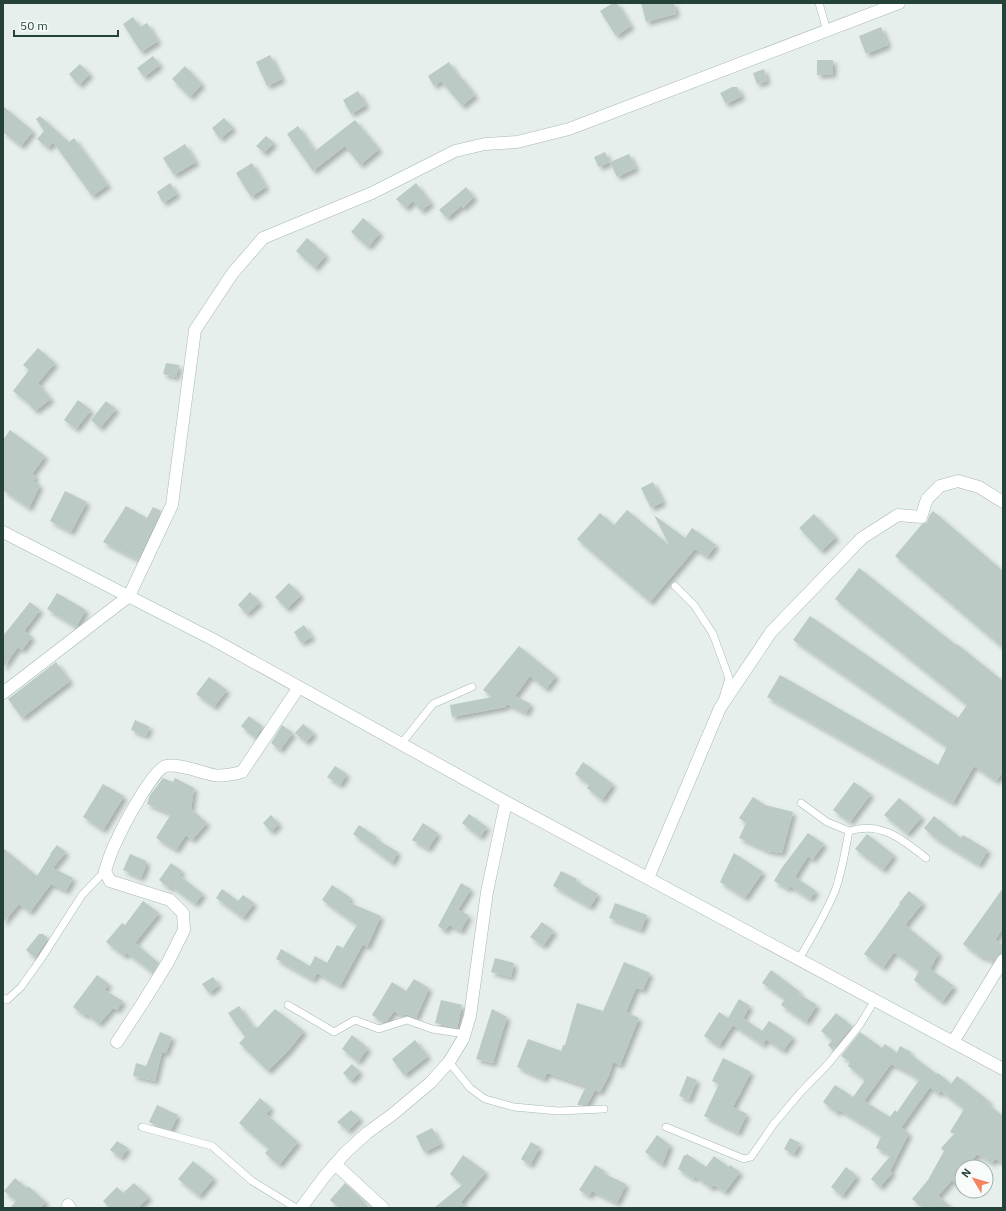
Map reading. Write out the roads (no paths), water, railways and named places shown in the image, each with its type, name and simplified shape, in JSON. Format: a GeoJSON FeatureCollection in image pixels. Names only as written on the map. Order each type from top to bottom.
{"type":"FeatureCollection","features":[{"type":"Feature","properties":{"kind":"street"},"geometry":{"type":"LineString","coordinates":[[3,693],[129,596],[172,506],[194,330],[232,274],[263,238],[372,194],[456,151],[485,144],[517,142],[569,129],[899,3]]}},
{"type":"Feature","properties":{"kind":"street"},"geometry":{"type":"LineString","coordinates":[[648,878],[720,708],[772,632],[862,538],[898,515],[921,517],[927,499],[940,486],[958,481],[979,488],[1003,502]]}},
{"type":"Feature","properties":{"kind":"street"},"geometry":{"type":"LineString","coordinates":[[3,532],[214,640],[506,802],[1003,1069]]}},
{"type":"Feature","properties":{"kind":"street"},"geometry":{"type":"LineString","coordinates":[[117,1042],[168,962],[184,930],[183,913],[170,900],[110,881],[105,871],[116,843],[157,772],[166,766],[180,766],[215,775],[242,772],[299,687]]}},
{"type":"Feature","properties":{"kind":"street"},"geometry":{"type":"LineString","coordinates":[[301,1208],[334,1164],[345,1153],[367,1133],[393,1114],[430,1083],[449,1062],[463,1039],[470,1016],[487,892],[506,802]]}},
{"type":"Feature","properties":{"kind":"street"},"geometry":{"type":"LineString","coordinates":[[953,1042],[1003,960]]}},
{"type":"Feature","properties":{"kind":"street"},"geometry":{"type":"LineString","coordinates":[[334,1164],[383,1208]]}},
{"type":"Feature","properties":{"kind":"lane"},"geometry":{"type":"LineString","coordinates":[[819,3],[827,31]]}},
{"type":"Feature","properties":{"kind":"lane"},"geometry":{"type":"LineString","coordinates":[[674,586],[694,605],[714,634],[729,678],[720,708]]}},
{"type":"Feature","properties":{"kind":"lane"},"geometry":{"type":"LineString","coordinates":[[401,744],[433,704],[472,687]]}},
{"type":"Feature","properties":{"kind":"lane"},"geometry":{"type":"LineString","coordinates":[[801,803],[827,822],[849,832],[860,828],[877,829],[899,837],[926,858]]}},
{"type":"Feature","properties":{"kind":"lane"},"geometry":{"type":"LineString","coordinates":[[799,959],[818,929],[835,890],[849,832]]}},
{"type":"Feature","properties":{"kind":"lane"},"geometry":{"type":"LineString","coordinates":[[3,998],[7,1000],[21,987],[82,895],[105,871]]}},
{"type":"Feature","properties":{"kind":"lane"},"geometry":{"type":"LineString","coordinates":[[666,1127],[744,1159],[751,1157],[773,1125],[795,1098],[828,1064],[859,1026],[875,1000]]}},
{"type":"Feature","properties":{"kind":"lane"},"geometry":{"type":"LineString","coordinates":[[288,1005],[334,1032],[355,1020],[379,1029],[407,1020],[432,1029],[465,1034]]}},
{"type":"Feature","properties":{"kind":"lane"},"geometry":{"type":"LineString","coordinates":[[449,1062],[470,1088],[484,1099],[514,1107],[558,1111],[604,1109]]}},
{"type":"Feature","properties":{"kind":"lane"},"geometry":{"type":"LineString","coordinates":[[142,1127],[212,1146],[252,1181],[296,1208]]}}]}
